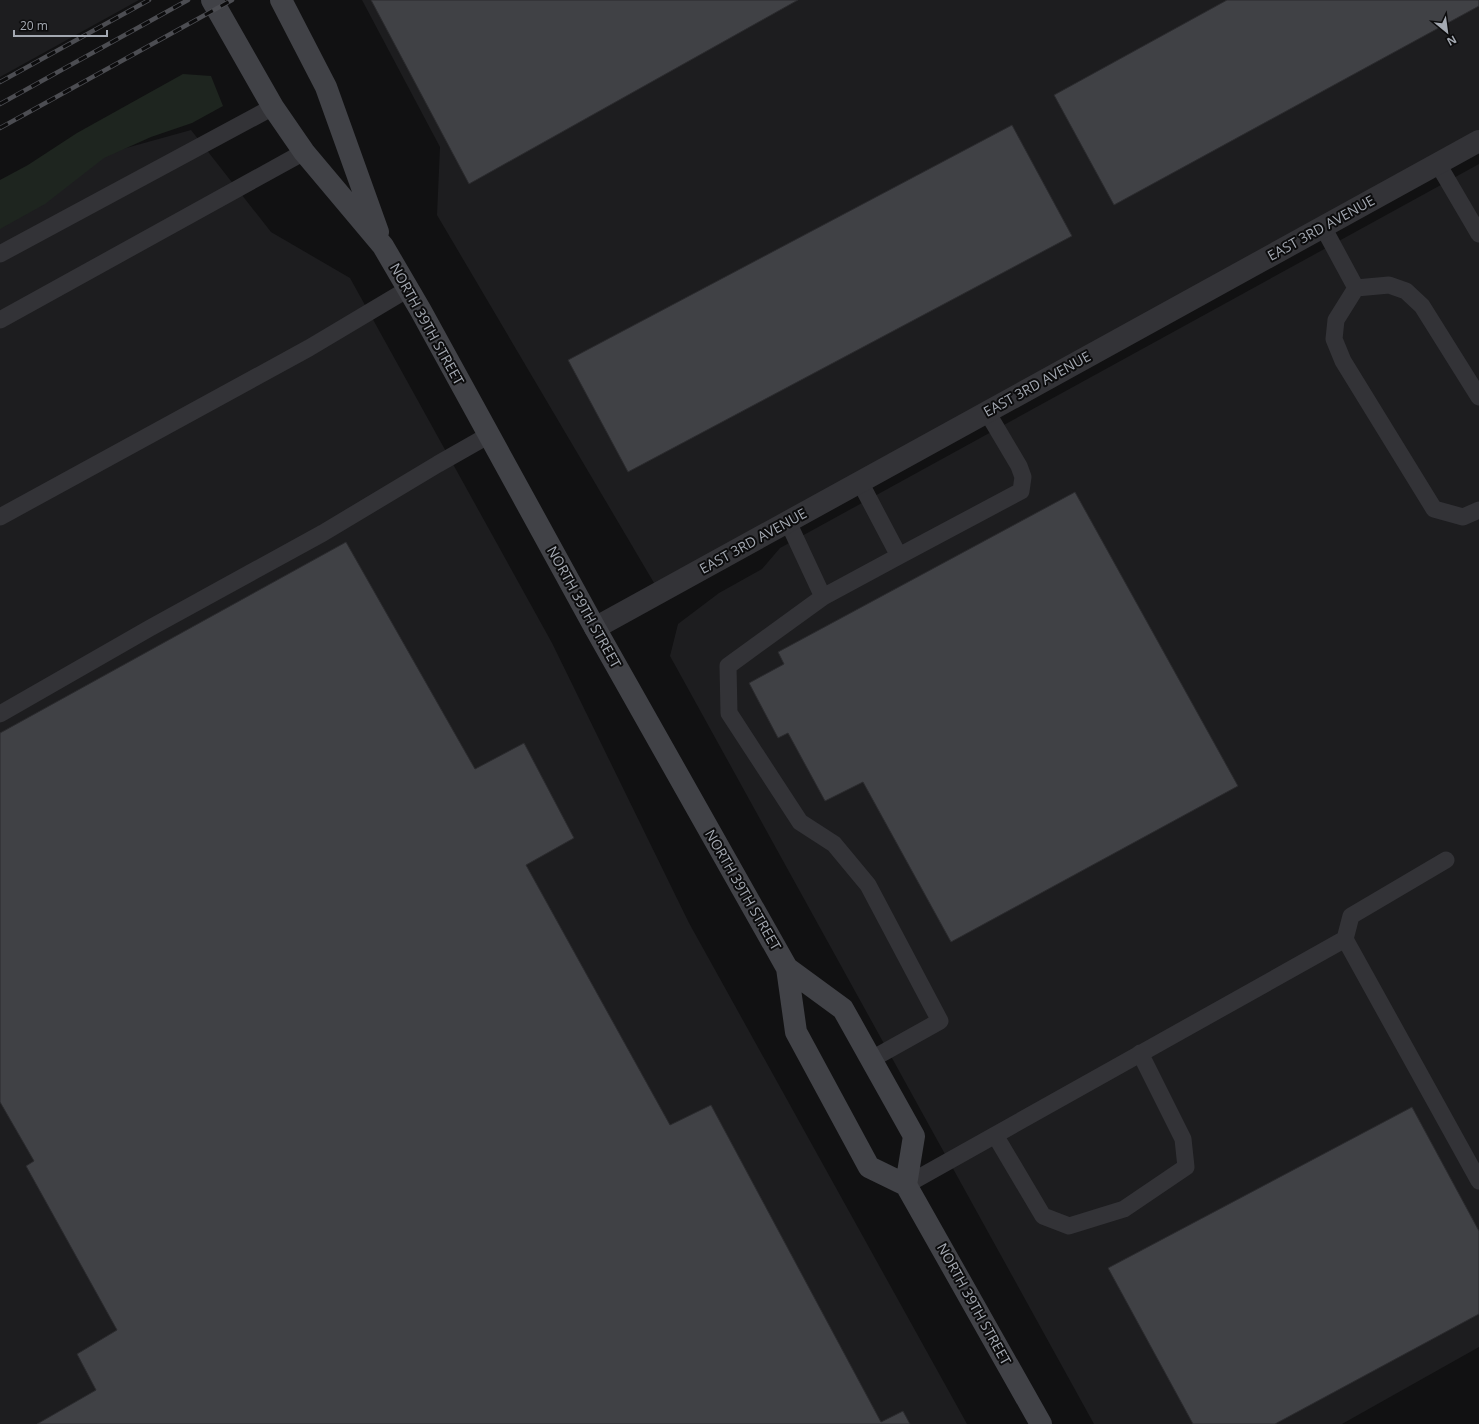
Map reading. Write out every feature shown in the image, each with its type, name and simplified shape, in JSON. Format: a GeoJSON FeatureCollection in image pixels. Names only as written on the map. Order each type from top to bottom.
{"type":"FeatureCollection","features":[{"type":"Feature","properties":{"kind":"main road","name":"NORTH 39TH STREET"},"geometry":{"type":"LineString","coordinates":[[212,0],[272,107],[304,152],[383,246],[421,311],[595,628],[787,968],[796,1032],[869,1167],[906,1185],[1041,1424]]}},
{"type":"Feature","properties":{"kind":"main road","name":"NORTH 39TH STREET"},"geometry":{"type":"LineString","coordinates":[[281,0],[326,88],[383,246]]}},
{"type":"Feature","properties":{"kind":"main road","name":"NORTH 39TH STREET"},"geometry":{"type":"LineString","coordinates":[[787,968],[843,1009],[872,1059],[914,1136],[906,1185]]}},
{"type":"Feature","properties":{"kind":"street","name":"EAST 3RD AVENUE"},"geometry":{"type":"LineString","coordinates":[[595,628],[1479,141]]}},
{"type":"Feature","properties":{"kind":"lane"},"geometry":{"type":"LineString","coordinates":[[0,254],[272,107]]}},
{"type":"Feature","properties":{"kind":"lane"},"geometry":{"type":"LineString","coordinates":[[0,320],[304,152]]}},
{"type":"Feature","properties":{"kind":"lane"},"geometry":{"type":"LineString","coordinates":[[1438,164],[1479,234]]}},
{"type":"Feature","properties":{"kind":"lane"},"geometry":{"type":"LineString","coordinates":[[1323,227],[1356,288]]}},
{"type":"Feature","properties":{"kind":"lane"},"geometry":{"type":"LineString","coordinates":[[1356,288],[1389,285],[1406,291],[1422,306],[1479,397]]}},
{"type":"Feature","properties":{"kind":"lane"},"geometry":{"type":"LineString","coordinates":[[1356,288],[1336,320],[1334,339],[1343,362],[1434,509],[1463,517],[1479,510]]}},
{"type":"Feature","properties":{"kind":"lane"},"geometry":{"type":"LineString","coordinates":[[0,517],[309,348],[408,289]]}},
{"type":"Feature","properties":{"kind":"lane"},"geometry":{"type":"LineString","coordinates":[[872,1059],[940,1021],[868,885],[834,844],[800,822],[729,713],[728,666],[823,597],[1021,491],[1023,477],[1019,466],[987,412]]}},
{"type":"Feature","properties":{"kind":"lane"},"geometry":{"type":"LineString","coordinates":[[0,714],[150,628],[323,533],[438,464],[489,436]]}},
{"type":"Feature","properties":{"kind":"lane"},"geometry":{"type":"LineString","coordinates":[[860,482],[899,556]]}},
{"type":"Feature","properties":{"kind":"lane"},"geometry":{"type":"LineString","coordinates":[[788,522],[823,597]]}},
{"type":"Feature","properties":{"kind":"lane"},"geometry":{"type":"LineString","coordinates":[[1446,860],[1351,916],[1345,939],[1479,1181]]}},
{"type":"Feature","properties":{"kind":"lane"},"geometry":{"type":"LineString","coordinates":[[906,1185],[1345,939]]}},
{"type":"Feature","properties":{"kind":"lane"},"geometry":{"type":"LineString","coordinates":[[995,1135],[1043,1216],[1069,1226],[1124,1209],[1186,1167],[1183,1139],[1140,1054]]}},
{"type":"Feature","properties":{"kind":"shaded area"},"geometry":{"type":"Polygon","coordinates":[[[0,0],[139,0],[0,77],[0,0]]]}},
{"type":"Feature","properties":{"kind":"shaded area"},"geometry":{"type":"Polygon","coordinates":[[[362,0],[1479,0],[1479,135],[657,588],[437,215],[440,147],[362,0]]]}},
{"type":"Feature","properties":{"kind":"shaded area"},"geometry":{"type":"Polygon","coordinates":[[[183,74],[211,76],[223,106],[192,123],[151,137],[104,158],[45,204],[0,229],[0,180],[28,165],[77,133],[183,74]]]}},
{"type":"Feature","properties":{"kind":"shaded area"},"geometry":{"type":"Polygon","coordinates":[[[191,130],[271,232],[350,278],[552,643],[689,923],[967,1424],[0,1424],[0,183],[191,130]]]}},
{"type":"Feature","properties":{"kind":"shaded area"},"geometry":{"type":"Polygon","coordinates":[[[1479,164],[1479,1347],[1342,1424],[1094,1424],[670,656],[678,624],[719,593],[762,569],[780,548],[1479,164]]]}},
{"type":"Feature","properties":{"kind":"building"},"geometry":{"type":"Polygon","coordinates":[[[371,0],[798,0],[469,184],[371,0]]]}},
{"type":"Feature","properties":{"kind":"building"},"geometry":{"type":"Polygon","coordinates":[[[1227,0],[1479,0],[1479,6],[1114,205],[1054,95],[1227,0]]]}},
{"type":"Feature","properties":{"kind":"building"},"geometry":{"type":"Polygon","coordinates":[[[1012,125],[1072,236],[628,472],[568,360],[1012,125]]]}},
{"type":"Feature","properties":{"kind":"building"},"geometry":{"type":"Polygon","coordinates":[[[1075,492],[1238,786],[951,942],[863,782],[825,801],[788,733],[778,738],[749,683],[784,664],[778,652],[1075,492]]]}},
{"type":"Feature","properties":{"kind":"building"},"geometry":{"type":"Polygon","coordinates":[[[346,542],[475,769],[524,743],[574,838],[526,865],[670,1125],[711,1105],[881,1422],[903,1411],[910,1424],[37,1424],[96,1390],[77,1354],[117,1330],[26,1166],[34,1161],[0,1102],[0,733],[346,542]]]}},
{"type":"Feature","properties":{"kind":"building"},"geometry":{"type":"Polygon","coordinates":[[[1412,1107],[1479,1231],[1479,1314],[1275,1424],[1193,1424],[1108,1268],[1412,1107]]]}},
{"type":"Feature","properties":{"kind":"railway"},"geometry":{"type":"LineString","coordinates":[[0,82],[149,0]]}},
{"type":"Feature","properties":{"kind":"railway"},"geometry":{"type":"LineString","coordinates":[[0,104],[188,0]]}},
{"type":"Feature","properties":{"kind":"railway"},"geometry":{"type":"LineString","coordinates":[[0,128],[232,0]]}}]}
